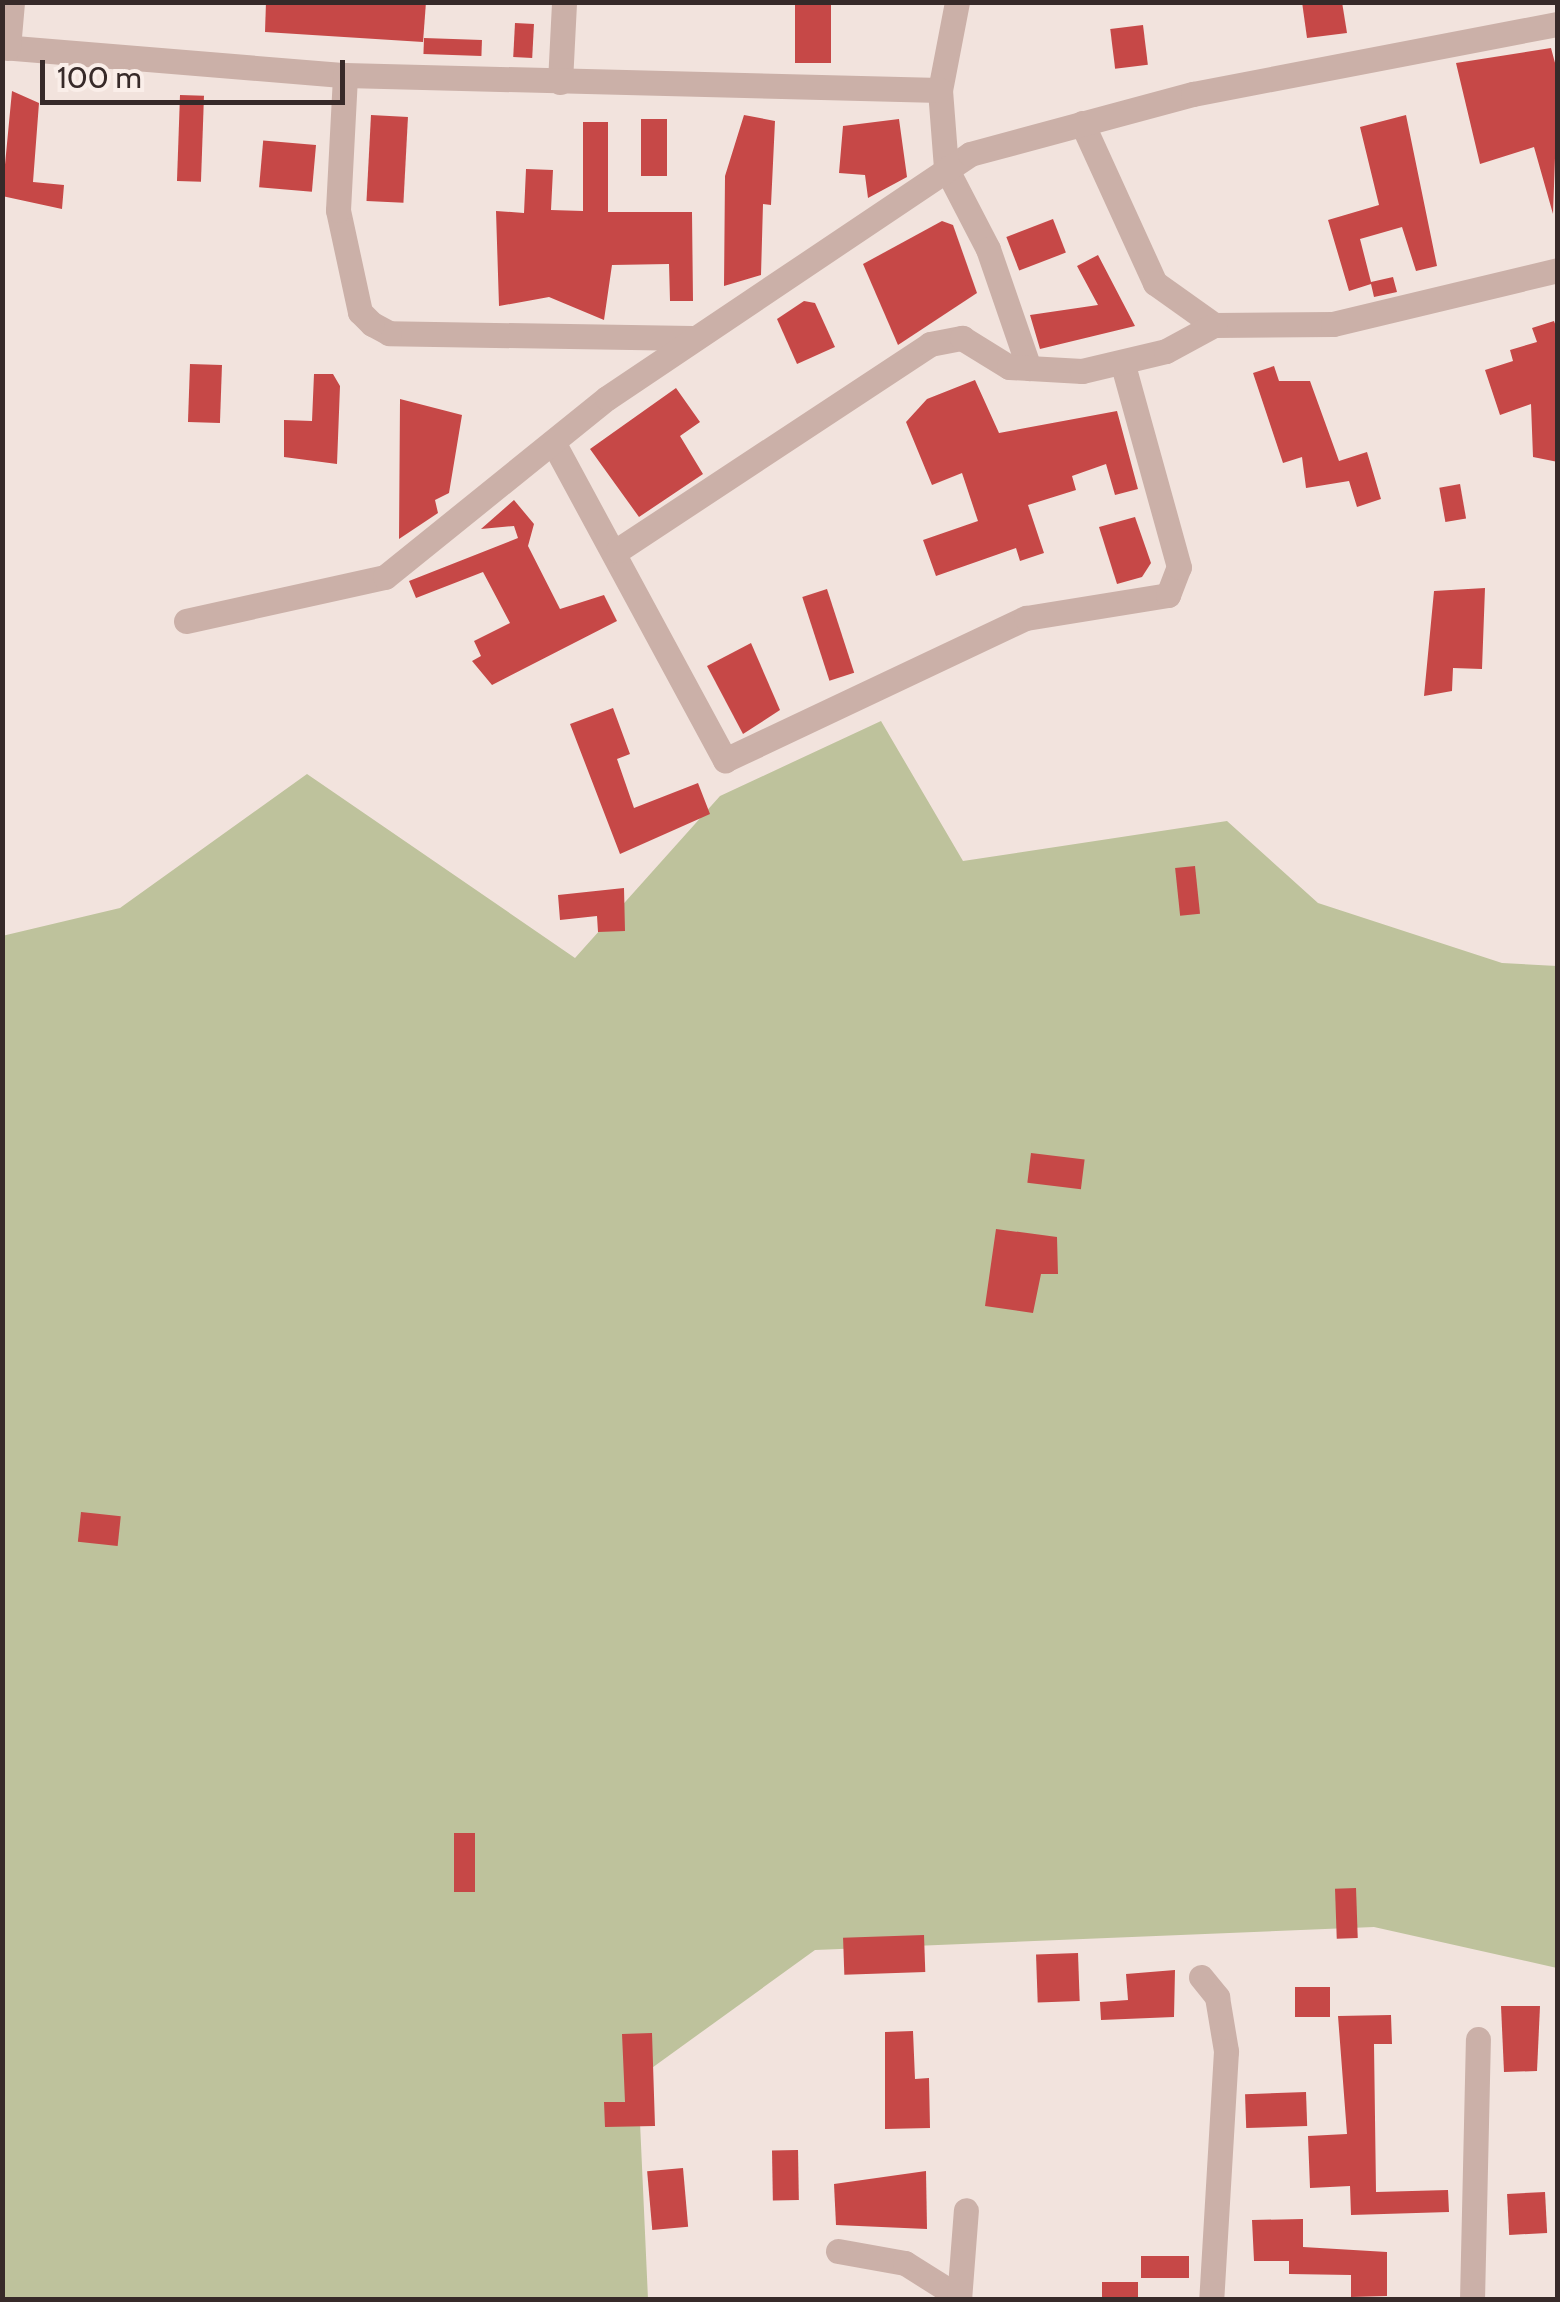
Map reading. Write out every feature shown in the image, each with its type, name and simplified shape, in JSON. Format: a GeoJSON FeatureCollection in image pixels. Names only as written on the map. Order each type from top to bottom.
{"type":"FeatureCollection","features":[{"type":"Feature","properties":{"kind":"street"},"geometry":{"type":"LineString","coordinates":[[12,2],[5,48],[345,74],[940,90]]}},
{"type":"Feature","properties":{"kind":"street"},"geometry":{"type":"LineString","coordinates":[[560,82],[564,2]]}},
{"type":"Feature","properties":{"kind":"street"},"geometry":{"type":"LineString","coordinates":[[958,2],[940,90],[946,168],[988,249],[1030,368]]}},
{"type":"Feature","properties":{"kind":"street"},"geometry":{"type":"LineString","coordinates":[[186,621],[386,577],[692,338],[946,168],[1082,123],[1558,24]]}},
{"type":"Feature","properties":{"kind":"street"},"geometry":{"type":"LineString","coordinates":[[345,74],[338,210],[360,312],[372,324],[389,333],[692,338]]}},
{"type":"Feature","properties":{"kind":"street"},"geometry":{"type":"LineString","coordinates":[[1082,123],[1155,282],[1214,326]]}},
{"type":"Feature","properties":{"kind":"street"},"geometry":{"type":"LineString","coordinates":[[618,550],[930,344],[962,338],[999,363],[1030,368],[1123,365],[1214,326],[1333,324],[1558,270]]}},
{"type":"Feature","properties":{"kind":"street"},"geometry":{"type":"LineString","coordinates":[[554,442],[618,550],[721,759],[734,758],[873,682],[1026,618],[1168,595],[1179,567],[1123,365]]}},
{"type":"Feature","properties":{"kind":"street"},"geometry":{"type":"LineString","coordinates":[[1201,1977],[1217,1997],[1226,2051],[1212,2300]]}},
{"type":"Feature","properties":{"kind":"street"},"geometry":{"type":"LineString","coordinates":[[1472,2300],[1478,2039]]}},
{"type":"Feature","properties":{"kind":"street"},"geometry":{"type":"LineString","coordinates":[[838,2251],[905,2263],[959,2298],[966,2210]]}},
{"type":"Feature","properties":{"kind":"green space"},"geometry":{"type":"Polygon","coordinates":[[[881,721],[963,861],[1227,821],[1318,903],[1502,963],[1557,966],[1557,1968],[1374,1927],[815,1950],[638,2078],[648,2299],[3,2299],[2,936],[120,908],[307,774],[575,958],[720,796],[881,721]]]}},
{"type":"Feature","properties":{"kind":"building"},"geometry":{"type":"Polygon","coordinates":[[[266,2],[426,2],[423,42],[265,32],[266,2]]]}},
{"type":"Feature","properties":{"kind":"building"},"geometry":{"type":"Polygon","coordinates":[[[795,2],[831,2],[831,63],[795,63],[795,2]]]}},
{"type":"Feature","properties":{"kind":"building"},"geometry":{"type":"Polygon","coordinates":[[[1302,2],[1342,2],[1347,33],[1307,38],[1302,2]]]}},
{"type":"Feature","properties":{"kind":"building"},"geometry":{"type":"Polygon","coordinates":[[[515,23],[534,24],[532,58],[513,57],[515,23]]]}},
{"type":"Feature","properties":{"kind":"building"},"geometry":{"type":"Polygon","coordinates":[[[1143,25],[1148,65],[1115,69],[1110,29],[1143,25]]]}},
{"type":"Feature","properties":{"kind":"building"},"geometry":{"type":"Polygon","coordinates":[[[424,38],[482,40],[481,56],[423,54],[424,38]]]}},
{"type":"Feature","properties":{"kind":"building"},"geometry":{"type":"Polygon","coordinates":[[[1551,48],[1558,74],[1553,214],[1534,147],[1480,164],[1456,63],[1551,48]]]}},
{"type":"Feature","properties":{"kind":"building"},"geometry":{"type":"Polygon","coordinates":[[[12,91],[39,103],[33,182],[64,185],[62,209],[2,196],[12,91]]]}},
{"type":"Feature","properties":{"kind":"building"},"geometry":{"type":"Polygon","coordinates":[[[180,95],[204,96],[201,182],[177,181],[180,95]]]}},
{"type":"Feature","properties":{"kind":"building"},"geometry":{"type":"Polygon","coordinates":[[[371,115],[408,117],[403,203],[366,201],[371,115]]]}},
{"type":"Feature","properties":{"kind":"building"},"geometry":{"type":"Polygon","coordinates":[[[744,115],[775,121],[771,205],[763,204],[761,275],[724,286],[725,176],[744,115]]]}},
{"type":"Feature","properties":{"kind":"building"},"geometry":{"type":"Polygon","coordinates":[[[1406,115],[1437,266],[1416,271],[1402,227],[1360,239],[1371,282],[1393,277],[1397,292],[1374,297],[1371,284],[1349,291],[1328,220],[1379,205],[1360,127],[1406,115]]]}},
{"type":"Feature","properties":{"kind":"building"},"geometry":{"type":"Polygon","coordinates":[[[641,119],[667,119],[667,176],[641,176],[641,119]]]}},
{"type":"Feature","properties":{"kind":"building"},"geometry":{"type":"Polygon","coordinates":[[[899,119],[907,177],[868,198],[865,175],[839,173],[843,126],[899,119]]]}},
{"type":"Feature","properties":{"kind":"building"},"geometry":{"type":"Polygon","coordinates":[[[583,122],[608,122],[608,212],[692,212],[693,301],[670,301],[669,264],[612,265],[604,320],[549,297],[499,306],[496,211],[524,213],[526,169],[553,170],[551,210],[583,211],[583,122]]]}},
{"type":"Feature","properties":{"kind":"building"},"geometry":{"type":"Polygon","coordinates":[[[263,140],[316,145],[312,192],[259,187],[263,140]]]}},
{"type":"Feature","properties":{"kind":"building"},"geometry":{"type":"Polygon","coordinates":[[[1053,219],[1066,253],[1019,271],[1006,237],[1053,219]]]}},
{"type":"Feature","properties":{"kind":"building"},"geometry":{"type":"Polygon","coordinates":[[[942,221],[953,225],[977,293],[898,345],[863,264],[942,221]]]}},
{"type":"Feature","properties":{"kind":"building"},"geometry":{"type":"Polygon","coordinates":[[[1098,255],[1135,326],[1040,349],[1030,315],[1098,305],[1077,266],[1098,255]]]}},
{"type":"Feature","properties":{"kind":"building"},"geometry":{"type":"Polygon","coordinates":[[[804,301],[815,303],[835,347],[797,364],[777,319],[804,301]]]}},
{"type":"Feature","properties":{"kind":"building"},"geometry":{"type":"Polygon","coordinates":[[[1554,321],[1558,332],[1558,462],[1533,457],[1531,404],[1500,415],[1485,370],[1513,361],[1510,350],[1537,342],[1532,328],[1554,321]]]}},
{"type":"Feature","properties":{"kind":"building"},"geometry":{"type":"Polygon","coordinates":[[[190,364],[222,365],[220,423],[188,422],[190,364]]]}},
{"type":"Feature","properties":{"kind":"building"},"geometry":{"type":"Polygon","coordinates":[[[1274,366],[1279,381],[1310,381],[1339,461],[1367,452],[1381,499],[1357,507],[1349,481],[1306,488],[1302,457],[1283,463],[1253,373],[1274,366]]]}},
{"type":"Feature","properties":{"kind":"building"},"geometry":{"type":"Polygon","coordinates":[[[314,374],[333,374],[340,386],[337,464],[284,457],[284,420],[312,421],[314,374]]]}},
{"type":"Feature","properties":{"kind":"building"},"geometry":{"type":"Polygon","coordinates":[[[975,380],[999,433],[1117,411],[1138,489],[1115,495],[1106,464],[1072,476],[1076,490],[1028,505],[1044,553],[1020,561],[1016,548],[936,576],[923,540],[978,521],[962,473],[932,485],[906,422],[927,399],[975,380]]]}},
{"type":"Feature","properties":{"kind":"building"},"geometry":{"type":"Polygon","coordinates":[[[676,388],[700,422],[680,436],[703,474],[639,517],[590,449],[676,388]]]}},
{"type":"Feature","properties":{"kind":"building"},"geometry":{"type":"Polygon","coordinates":[[[400,399],[462,415],[449,493],[435,500],[438,513],[399,539],[400,399]]]}},
{"type":"Feature","properties":{"kind":"building"},"geometry":{"type":"Polygon","coordinates":[[[1460,484],[1466,518],[1445,522],[1439,488],[1460,484]]]}},
{"type":"Feature","properties":{"kind":"building"},"geometry":{"type":"Polygon","coordinates":[[[514,500],[534,524],[528,546],[560,609],[604,595],[617,621],[492,685],[472,661],[481,656],[474,641],[510,623],[483,572],[416,598],[409,581],[518,538],[514,526],[481,529],[514,500]]]}},
{"type":"Feature","properties":{"kind":"building"},"geometry":{"type":"Polygon","coordinates":[[[1135,517],[1151,563],[1142,577],[1117,584],[1099,527],[1135,517]]]}},
{"type":"Feature","properties":{"kind":"building"},"geometry":{"type":"Polygon","coordinates":[[[1485,588],[1482,669],[1453,668],[1452,691],[1424,696],[1434,591],[1485,588]]]}},
{"type":"Feature","properties":{"kind":"building"},"geometry":{"type":"Polygon","coordinates":[[[827,589],[854,673],[829,681],[802,597],[827,589]]]}},
{"type":"Feature","properties":{"kind":"building"},"geometry":{"type":"Polygon","coordinates":[[[751,643],[780,710],[743,734],[707,666],[751,643]]]}},
{"type":"Feature","properties":{"kind":"building"},"geometry":{"type":"Polygon","coordinates":[[[613,708],[630,754],[617,759],[634,808],[698,783],[710,814],[620,854],[570,724],[613,708]]]}},
{"type":"Feature","properties":{"kind":"building"},"geometry":{"type":"Polygon","coordinates":[[[1195,866],[1200,914],[1180,916],[1175,868],[1195,866]]]}},
{"type":"Feature","properties":{"kind":"building"},"geometry":{"type":"Polygon","coordinates":[[[624,888],[625,931],[598,932],[597,916],[560,920],[558,895],[624,888]]]}},
{"type":"Feature","properties":{"kind":"building"},"geometry":{"type":"Polygon","coordinates":[[[1031,1153],[1085,1160],[1081,1189],[1027,1183],[1031,1153]]]}},
{"type":"Feature","properties":{"kind":"building"},"geometry":{"type":"Polygon","coordinates":[[[996,1229],[1057,1237],[1058,1274],[1041,1274],[1033,1313],[985,1306],[996,1229]]]}},
{"type":"Feature","properties":{"kind":"building"},"geometry":{"type":"Polygon","coordinates":[[[81,1512],[121,1516],[118,1546],[78,1542],[81,1512]]]}},
{"type":"Feature","properties":{"kind":"building"},"geometry":{"type":"Polygon","coordinates":[[[454,1833],[475,1833],[475,1892],[454,1892],[454,1833]]]}},
{"type":"Feature","properties":{"kind":"building"},"geometry":{"type":"Polygon","coordinates":[[[1356,1888],[1358,1938],[1337,1939],[1335,1889],[1356,1888]]]}},
{"type":"Feature","properties":{"kind":"building"},"geometry":{"type":"Polygon","coordinates":[[[924,1935],[925,1972],[844,1975],[843,1938],[924,1935]]]}},
{"type":"Feature","properties":{"kind":"building"},"geometry":{"type":"Polygon","coordinates":[[[1078,1953],[1080,2001],[1038,2002],[1036,1954],[1078,1953]]]}},
{"type":"Feature","properties":{"kind":"building"},"geometry":{"type":"Polygon","coordinates":[[[1175,1970],[1174,2017],[1101,2020],[1100,2002],[1128,2000],[1126,1974],[1175,1970]]]}},
{"type":"Feature","properties":{"kind":"building"},"geometry":{"type":"Polygon","coordinates":[[[1295,1987],[1330,1987],[1330,2017],[1295,2017],[1295,1987]]]}},
{"type":"Feature","properties":{"kind":"building"},"geometry":{"type":"Polygon","coordinates":[[[1501,2006],[1540,2006],[1537,2071],[1504,2072],[1501,2006]]]}},
{"type":"Feature","properties":{"kind":"building"},"geometry":{"type":"Polygon","coordinates":[[[1391,2015],[1392,2044],[1374,2044],[1376,2192],[1448,2190],[1449,2212],[1351,2215],[1350,2186],[1310,2188],[1308,2136],[1347,2134],[1338,2016],[1391,2015]]]}},
{"type":"Feature","properties":{"kind":"building"},"geometry":{"type":"Polygon","coordinates":[[[913,2031],[915,2079],[929,2078],[930,2128],[885,2129],[885,2032],[913,2031]]]}},
{"type":"Feature","properties":{"kind":"building"},"geometry":{"type":"Polygon","coordinates":[[[652,2033],[655,2126],[605,2127],[604,2102],[625,2102],[622,2034],[652,2033]]]}},
{"type":"Feature","properties":{"kind":"building"},"geometry":{"type":"Polygon","coordinates":[[[1306,2092],[1307,2126],[1246,2128],[1245,2094],[1306,2092]]]}},
{"type":"Feature","properties":{"kind":"building"},"geometry":{"type":"Polygon","coordinates":[[[772,2150],[798,2150],[799,2200],[773,2200],[772,2150]]]}},
{"type":"Feature","properties":{"kind":"building"},"geometry":{"type":"Polygon","coordinates":[[[683,2168],[688,2227],[652,2230],[647,2171],[683,2168]]]}},
{"type":"Feature","properties":{"kind":"building"},"geometry":{"type":"Polygon","coordinates":[[[926,2171],[927,2229],[836,2225],[834,2184],[926,2171]]]}},
{"type":"Feature","properties":{"kind":"building"},"geometry":{"type":"Polygon","coordinates":[[[1545,2192],[1547,2233],[1509,2235],[1507,2194],[1545,2192]]]}},
{"type":"Feature","properties":{"kind":"building"},"geometry":{"type":"Polygon","coordinates":[[[1303,2219],[1303,2247],[1387,2252],[1387,2296],[1351,2297],[1351,2275],[1289,2274],[1289,2261],[1254,2261],[1252,2220],[1303,2219]]]}},
{"type":"Feature","properties":{"kind":"building"},"geometry":{"type":"Polygon","coordinates":[[[1141,2256],[1189,2256],[1189,2278],[1141,2278],[1141,2256]]]}},
{"type":"Feature","properties":{"kind":"building"},"geometry":{"type":"Polygon","coordinates":[[[1102,2282],[1138,2282],[1138,2300],[1102,2300],[1102,2282]]]}}]}
